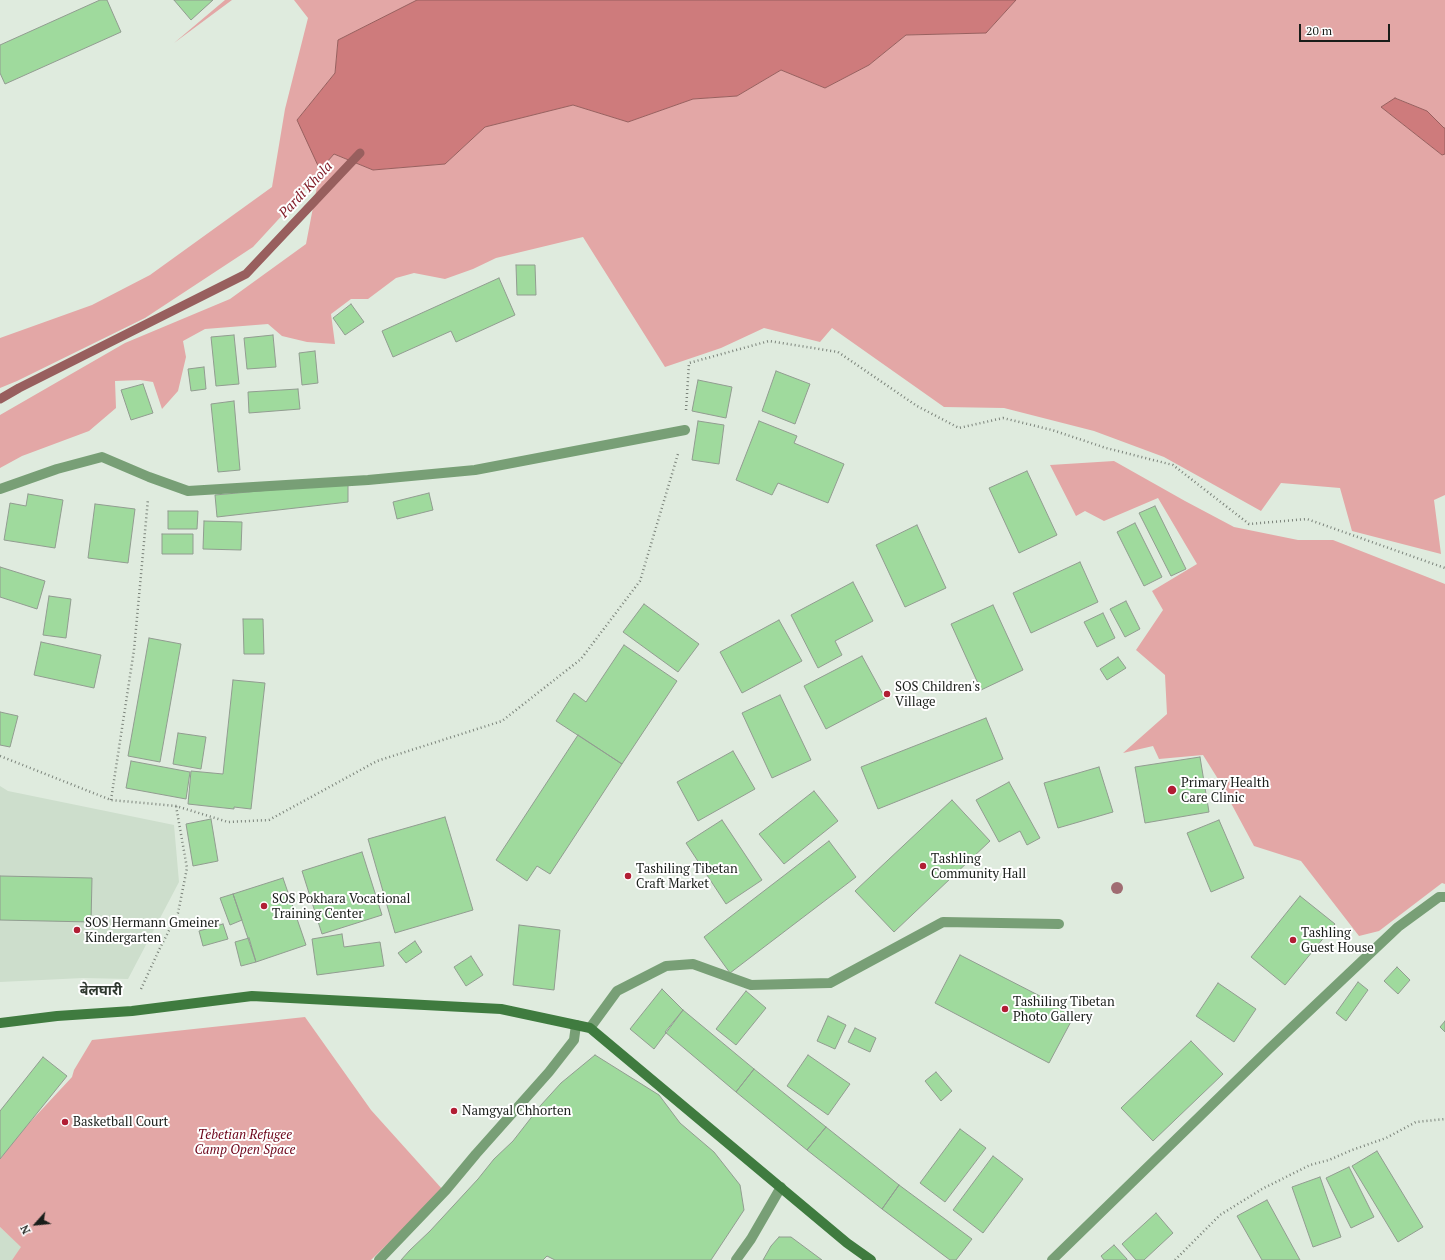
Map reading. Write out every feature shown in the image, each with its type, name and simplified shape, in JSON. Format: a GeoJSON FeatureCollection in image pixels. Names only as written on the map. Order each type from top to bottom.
{"type":"FeatureCollection","features":[{"type":"Feature","properties":{"kind":"main road"},"geometry":{"type":"LineString","coordinates":[[0,1023],[57,1016],[132,1011],[252,996],[500,1009],[590,1028],[847,1243],[871,1260]]}},
{"type":"Feature","properties":{"kind":"street"},"geometry":{"type":"LineString","coordinates":[[0,489],[57,469],[102,456],[150,477],[188,491],[368,480],[475,470],[685,430]]}},
{"type":"Feature","properties":{"kind":"street"},"geometry":{"type":"LineString","coordinates":[[1052,1260],[1269,1049],[1398,927],[1438,897],[1445,897]]}},
{"type":"Feature","properties":{"kind":"street"},"geometry":{"type":"LineString","coordinates":[[590,1028],[617,991],[666,966],[693,964],[751,985],[830,983],[943,922],[1059,924]]}},
{"type":"Feature","properties":{"kind":"street"},"geometry":{"type":"LineString","coordinates":[[379,1260],[446,1190],[549,1072],[574,1040],[576,1025]]}},
{"type":"Feature","properties":{"kind":"street"},"geometry":{"type":"LineString","coordinates":[[736,1260],[751,1239],[781,1187]]}},
{"type":"Feature","properties":{"kind":"path"},"geometry":{"type":"LineString","coordinates":[[0,756],[111,800],[176,806],[228,822],[270,820],[377,761],[502,721],[581,659],[640,581],[685,430],[689,363],[769,341],[838,352],[917,406],[959,428],[1003,418],[1052,430],[1106,448],[1173,465],[1249,524],[1307,519],[1445,568]]}},
{"type":"Feature","properties":{"kind":"path"},"geometry":{"type":"LineString","coordinates":[[111,800],[134,650],[150,477]]}},
{"type":"Feature","properties":{"kind":"path"},"geometry":{"type":"LineString","coordinates":[[132,1011],[159,950],[178,914],[187,868],[176,806]]}},
{"type":"Feature","properties":{"kind":"path"},"geometry":{"type":"LineString","coordinates":[[1175,1260],[1220,1215],[1262,1189],[1310,1165],[1329,1160],[1386,1138],[1416,1122],[1445,1119]]}},
{"type":"Feature","properties":{"kind":"shaded area"},"geometry":{"type":"Polygon","coordinates":[[[417,0],[1016,0],[986,33],[906,35],[869,65],[825,88],[781,70],[737,96],[693,99],[628,122],[573,105],[485,127],[445,164],[373,170],[334,154],[320,170],[297,120],[335,73],[338,40],[417,0]]]}},
{"type":"Feature","properties":{"kind":"shaded area"},"geometry":{"type":"Polygon","coordinates":[[[1395,98],[1427,111],[1445,128],[1445,154],[1442,155],[1381,107],[1395,98]]]}},
{"type":"Feature","properties":{"kind":"shaded area","name":"SOS Hermann Gmeiner Kindergarten"},"geometry":{"type":"Polygon","coordinates":[[[0,786],[8,791],[174,825],[179,882],[128,979],[83,978],[0,982],[0,786]]]}},
{"type":"Feature","properties":{"kind":"shaded area"},"geometry":{"type":"Polygon","coordinates":[[[0,1227],[22,1247],[12,1260],[0,1260],[0,1227]]]}},
{"type":"Feature","properties":{"kind":"green space"},"geometry":{"type":"Polygon","coordinates":[[[225,0],[232,0],[174,43],[225,0]]]}},
{"type":"Feature","properties":{"kind":"green space"},"geometry":{"type":"Polygon","coordinates":[[[294,0],[417,0],[338,40],[335,73],[297,120],[321,169],[334,154],[373,170],[445,164],[485,127],[573,105],[628,122],[693,99],[737,96],[781,70],[825,88],[869,65],[906,35],[986,33],[1016,0],[1445,0],[1445,128],[1444,129],[1427,111],[1396,98],[1381,107],[1442,155],[1445,154],[1445,495],[1434,500],[1441,554],[1352,531],[1340,488],[1281,483],[1261,511],[1164,457],[1094,431],[1004,408],[944,407],[832,328],[820,342],[764,328],[721,348],[665,367],[583,237],[496,258],[473,269],[445,279],[414,273],[396,278],[368,299],[351,299],[331,314],[335,344],[307,342],[282,336],[268,324],[205,329],[183,341],[186,357],[178,391],[162,409],[153,382],[140,380],[115,381],[116,408],[89,431],[22,456],[0,468],[0,415],[125,343],[230,299],[306,244],[320,171],[299,197],[253,247],[145,318],[0,388],[0,338],[92,305],[150,275],[272,187],[285,109],[308,18],[294,0]]]}},
{"type":"Feature","properties":{"kind":"green space"},"geometry":{"type":"Polygon","coordinates":[[[1114,461],[1234,527],[1298,540],[1333,540],[1445,584],[1445,884],[1442,883],[1379,931],[1359,936],[1301,861],[1254,846],[1218,779],[1203,755],[1159,759],[1153,746],[1123,753],[1167,714],[1165,675],[1136,650],[1163,610],[1152,591],[1197,564],[1158,498],[1104,521],[1085,511],[1076,516],[1050,465],[1114,461]]]}},
{"type":"Feature","properties":{"kind":"green space","name":"Tebetian Refugee Camp Open Space"},"geometry":{"type":"Polygon","coordinates":[[[305,1017],[371,1110],[443,1190],[371,1260],[12,1260],[21,1247],[0,1227],[0,1159],[19,1134],[72,1077],[74,1070],[92,1040],[305,1017]]]}},
{"type":"Feature","properties":{"kind":"building"},"geometry":{"type":"Polygon","coordinates":[[[100,0],[107,0],[121,32],[5,84],[0,73],[0,45],[100,0]]]}},
{"type":"Feature","properties":{"kind":"building"},"geometry":{"type":"Polygon","coordinates":[[[174,0],[213,0],[191,20],[174,0]]]}},
{"type":"Feature","properties":{"kind":"building"},"geometry":{"type":"Polygon","coordinates":[[[516,265],[535,265],[536,295],[517,295],[516,265]]]}},
{"type":"Feature","properties":{"kind":"building"},"geometry":{"type":"Polygon","coordinates":[[[499,278],[515,315],[456,342],[451,331],[393,357],[382,331],[499,278]]]}},
{"type":"Feature","properties":{"kind":"building"},"geometry":{"type":"Polygon","coordinates":[[[351,304],[364,322],[345,335],[333,318],[351,304]]]}},
{"type":"Feature","properties":{"kind":"building"},"geometry":{"type":"Polygon","coordinates":[[[234,335],[239,384],[216,386],[211,337],[234,335]]]}},
{"type":"Feature","properties":{"kind":"building"},"geometry":{"type":"Polygon","coordinates":[[[273,335],[276,367],[247,369],[244,338],[273,335]]]}},
{"type":"Feature","properties":{"kind":"building"},"geometry":{"type":"Polygon","coordinates":[[[315,351],[318,383],[302,385],[299,353],[315,351]]]}},
{"type":"Feature","properties":{"kind":"building"},"geometry":{"type":"Polygon","coordinates":[[[204,367],[206,389],[191,391],[188,369],[204,367]]]}},
{"type":"Feature","properties":{"kind":"building"},"geometry":{"type":"Polygon","coordinates":[[[776,371],[810,384],[795,424],[762,411],[776,371]]]}},
{"type":"Feature","properties":{"kind":"building"},"geometry":{"type":"Polygon","coordinates":[[[698,380],[732,387],[726,418],[692,411],[698,380]]]}},
{"type":"Feature","properties":{"kind":"building"},"geometry":{"type":"Polygon","coordinates":[[[143,384],[153,413],[131,420],[121,390],[143,384]]]}},
{"type":"Feature","properties":{"kind":"building"},"geometry":{"type":"Polygon","coordinates":[[[298,389],[300,409],[249,413],[248,392],[298,389]]]}},
{"type":"Feature","properties":{"kind":"building"},"geometry":{"type":"Polygon","coordinates":[[[234,401],[240,470],[218,472],[211,404],[234,401]]]}},
{"type":"Feature","properties":{"kind":"building"},"geometry":{"type":"Polygon","coordinates":[[[698,421],[724,425],[719,464],[692,460],[698,421]]]}},
{"type":"Feature","properties":{"kind":"building"},"geometry":{"type":"Polygon","coordinates":[[[759,421],[797,436],[794,443],[844,464],[828,503],[778,483],[772,495],[736,480],[759,421]]]}},
{"type":"Feature","properties":{"kind":"building"},"geometry":{"type":"Polygon","coordinates":[[[1027,471],[1057,535],[1019,553],[989,488],[1027,471]]]}},
{"type":"Feature","properties":{"kind":"building"},"geometry":{"type":"Polygon","coordinates":[[[348,483],[348,502],[217,517],[215,495],[348,483]]]}},
{"type":"Feature","properties":{"kind":"building"},"geometry":{"type":"Polygon","coordinates":[[[429,493],[433,510],[397,519],[393,502],[429,493]]]}},
{"type":"Feature","properties":{"kind":"building"},"geometry":{"type":"Polygon","coordinates":[[[28,494],[63,500],[55,548],[4,540],[10,503],[26,506],[28,494]]]}},
{"type":"Feature","properties":{"kind":"building"},"geometry":{"type":"Polygon","coordinates":[[[95,504],[135,509],[128,563],[88,558],[95,504]]]}},
{"type":"Feature","properties":{"kind":"building"},"geometry":{"type":"Polygon","coordinates":[[[1155,506],[1186,569],[1171,576],[1139,513],[1155,506]]]}},
{"type":"Feature","properties":{"kind":"building"},"geometry":{"type":"Polygon","coordinates":[[[168,511],[198,511],[197,529],[168,529],[168,511]]]}},
{"type":"Feature","properties":{"kind":"building"},"geometry":{"type":"Polygon","coordinates":[[[204,521],[242,522],[241,550],[203,549],[204,521]]]}},
{"type":"Feature","properties":{"kind":"building"},"geometry":{"type":"Polygon","coordinates":[[[1135,523],[1162,577],[1144,586],[1117,532],[1135,523]]]}},
{"type":"Feature","properties":{"kind":"building"},"geometry":{"type":"Polygon","coordinates":[[[917,525],[946,588],[905,607],[876,545],[917,525]]]}},
{"type":"Feature","properties":{"kind":"building"},"geometry":{"type":"Polygon","coordinates":[[[162,534],[193,534],[193,554],[162,554],[162,534]]]}},
{"type":"Feature","properties":{"kind":"building"},"geometry":{"type":"Polygon","coordinates":[[[1080,562],[1098,602],[1031,633],[1013,593],[1080,562]]]}},
{"type":"Feature","properties":{"kind":"building"},"geometry":{"type":"Polygon","coordinates":[[[0,567],[45,581],[37,609],[0,597],[0,567]]]}},
{"type":"Feature","properties":{"kind":"building"},"geometry":{"type":"Polygon","coordinates":[[[853,582],[873,621],[835,641],[842,655],[818,668],[791,615],[853,582]]]}},
{"type":"Feature","properties":{"kind":"building"},"geometry":{"type":"Polygon","coordinates":[[[49,596],[71,599],[66,638],[43,635],[49,596]]]}},
{"type":"Feature","properties":{"kind":"building"},"geometry":{"type":"Polygon","coordinates":[[[1126,601],[1140,629],[1125,637],[1110,609],[1126,601]]]}},
{"type":"Feature","properties":{"kind":"building"},"geometry":{"type":"Polygon","coordinates":[[[644,604],[699,644],[678,672],[623,632],[644,604]]]}},
{"type":"Feature","properties":{"kind":"building"},"geometry":{"type":"Polygon","coordinates":[[[993,605],[1023,670],[981,690],[951,624],[993,605]]]}},
{"type":"Feature","properties":{"kind":"building"},"geometry":{"type":"Polygon","coordinates":[[[1103,613],[1115,638],[1097,647],[1084,622],[1103,613]]]}},
{"type":"Feature","properties":{"kind":"building"},"geometry":{"type":"Polygon","coordinates":[[[243,619],[263,619],[264,654],[244,654],[243,619]]]}},
{"type":"Feature","properties":{"kind":"building"},"geometry":{"type":"Polygon","coordinates":[[[779,620],[802,661],[742,693],[720,652],[779,620]]]}},
{"type":"Feature","properties":{"kind":"building"},"geometry":{"type":"Polygon","coordinates":[[[149,638],[181,644],[160,762],[128,756],[149,638]]]}},
{"type":"Feature","properties":{"kind":"building"},"geometry":{"type":"Polygon","coordinates":[[[41,642],[101,655],[94,688],[34,675],[41,642]]]}},
{"type":"Feature","properties":{"kind":"building"},"geometry":{"type":"Polygon","coordinates":[[[624,645],[677,681],[622,764],[556,721],[574,693],[586,702],[624,645]]]}},
{"type":"Feature","properties":{"kind":"building"},"geometry":{"type":"Polygon","coordinates":[[[862,656],[885,698],[826,729],[804,686],[862,656]]]}},
{"type":"Feature","properties":{"kind":"building"},"geometry":{"type":"Polygon","coordinates":[[[1118,657],[1126,668],[1107,680],[1100,669],[1118,657]]]}},
{"type":"Feature","properties":{"kind":"building"},"geometry":{"type":"Polygon","coordinates":[[[233,680],[265,683],[251,809],[234,807],[234,809],[188,804],[191,771],[223,774],[233,680]]]}},
{"type":"Feature","properties":{"kind":"building"},"geometry":{"type":"Polygon","coordinates":[[[780,695],[811,760],[772,778],[742,713],[780,695]]]}},
{"type":"Feature","properties":{"kind":"building"},"geometry":{"type":"Polygon","coordinates":[[[0,712],[18,716],[10,747],[0,745],[0,712]]]}},
{"type":"Feature","properties":{"kind":"building"},"geometry":{"type":"Polygon","coordinates":[[[986,718],[1003,759],[878,809],[861,767],[986,718]]]}},
{"type":"Feature","properties":{"kind":"building"},"geometry":{"type":"Polygon","coordinates":[[[178,733],[206,737],[201,769],[173,764],[178,733]]]}},
{"type":"Feature","properties":{"kind":"building"},"geometry":{"type":"Polygon","coordinates":[[[578,735],[622,764],[550,874],[537,866],[527,881],[496,860],[578,735]]]}},
{"type":"Feature","properties":{"kind":"building"},"geometry":{"type":"Polygon","coordinates":[[[733,751],[755,789],[698,821],[677,782],[733,751]]]}},
{"type":"Feature","properties":{"kind":"building","name":"Primary Health Care Clinic"},"geometry":{"type":"Polygon","coordinates":[[[1200,757],[1209,812],[1145,823],[1135,767],[1200,757]]]}},
{"type":"Feature","properties":{"kind":"building"},"geometry":{"type":"Polygon","coordinates":[[[131,761],[190,772],[186,799],[126,788],[131,761]]]}},
{"type":"Feature","properties":{"kind":"building"},"geometry":{"type":"Polygon","coordinates":[[[1099,767],[1113,812],[1058,828],[1044,783],[1099,767]]]}},
{"type":"Feature","properties":{"kind":"building"},"geometry":{"type":"Polygon","coordinates":[[[1009,782],[1040,838],[1027,845],[1020,831],[999,842],[976,800],[1009,782]]]}},
{"type":"Feature","properties":{"kind":"building"},"geometry":{"type":"Polygon","coordinates":[[[814,791],[838,821],[784,864],[759,834],[814,791]]]}},
{"type":"Feature","properties":{"kind":"building","name":"Tashling Community Hall"},"geometry":{"type":"Polygon","coordinates":[[[952,800],[990,841],[894,932],[855,891],[952,800]]]}},
{"type":"Feature","properties":{"kind":"building"},"geometry":{"type":"Polygon","coordinates":[[[445,817],[473,910],[395,933],[368,839],[445,817]]]}},
{"type":"Feature","properties":{"kind":"building"},"geometry":{"type":"Polygon","coordinates":[[[211,819],[218,861],[193,866],[186,824],[211,819]]]}},
{"type":"Feature","properties":{"kind":"building"},"geometry":{"type":"Polygon","coordinates":[[[722,820],[762,880],[726,904],[686,843],[722,820]]]}},
{"type":"Feature","properties":{"kind":"building"},"geometry":{"type":"Polygon","coordinates":[[[1219,820],[1244,878],[1211,892],[1187,833],[1219,820]]]}},
{"type":"Feature","properties":{"kind":"building"},"geometry":{"type":"Polygon","coordinates":[[[829,841],[856,877],[730,973],[704,937],[829,841]]]}},
{"type":"Feature","properties":{"kind":"building"},"geometry":{"type":"Polygon","coordinates":[[[362,852],[382,915],[322,934],[302,871],[362,852]]]}},
{"type":"Feature","properties":{"kind":"building"},"geometry":{"type":"Polygon","coordinates":[[[0,876],[92,878],[91,922],[0,920],[0,876]]]}},
{"type":"Feature","properties":{"kind":"building"},"geometry":{"type":"Polygon","coordinates":[[[283,878],[306,945],[256,962],[233,894],[283,878]]]}},
{"type":"Feature","properties":{"kind":"building"},"geometry":{"type":"Polygon","coordinates":[[[233,894],[242,920],[230,925],[220,898],[233,894]]]}},
{"type":"Feature","properties":{"kind":"building","name":"Tashling Guest House"},"geometry":{"type":"Polygon","coordinates":[[[1300,896],[1335,924],[1285,985],[1251,957],[1300,896]]]}},
{"type":"Feature","properties":{"kind":"building"},"geometry":{"type":"Polygon","coordinates":[[[223,924],[228,939],[203,946],[199,931],[223,924]]]}},
{"type":"Feature","properties":{"kind":"building"},"geometry":{"type":"Polygon","coordinates":[[[519,925],[560,930],[554,990],[513,985],[519,925]]]}},
{"type":"Feature","properties":{"kind":"building"},"geometry":{"type":"Polygon","coordinates":[[[342,934],[344,947],[380,942],[384,966],[317,975],[312,939],[342,934]]]}},
{"type":"Feature","properties":{"kind":"building"},"geometry":{"type":"Polygon","coordinates":[[[249,938],[256,962],[241,966],[235,942],[249,938]]]}},
{"type":"Feature","properties":{"kind":"building"},"geometry":{"type":"Polygon","coordinates":[[[415,941],[422,952],[406,963],[398,953],[415,941]]]}},
{"type":"Feature","properties":{"kind":"building","name":"Tashiling Tibetan Photo Gallery"},"geometry":{"type":"Polygon","coordinates":[[[960,955],[1075,1014],[1049,1063],[935,1003],[960,955]]]}},
{"type":"Feature","properties":{"kind":"building"},"geometry":{"type":"Polygon","coordinates":[[[471,956],[483,975],[466,986],[454,967],[471,956]]]}},
{"type":"Feature","properties":{"kind":"building"},"geometry":{"type":"Polygon","coordinates":[[[1397,967],[1410,980],[1398,994],[1384,981],[1397,967]]]}},
{"type":"Feature","properties":{"kind":"building"},"geometry":{"type":"Polygon","coordinates":[[[1358,982],[1368,990],[1346,1021],[1336,1013],[1358,982]]]}},
{"type":"Feature","properties":{"kind":"building"},"geometry":{"type":"Polygon","coordinates":[[[1218,983],[1256,1009],[1234,1042],[1196,1016],[1218,983]]]}},
{"type":"Feature","properties":{"kind":"building"},"geometry":{"type":"Polygon","coordinates":[[[662,989],[683,1010],[654,1049],[630,1029],[662,989]]]}},
{"type":"Feature","properties":{"kind":"building"},"geometry":{"type":"Polygon","coordinates":[[[746,991],[766,1008],[736,1045],[716,1029],[746,991]]]}},
{"type":"Feature","properties":{"kind":"building"},"geometry":{"type":"Polygon","coordinates":[[[683,1010],[754,1069],[736,1092],[665,1032],[683,1010]]]}},
{"type":"Feature","properties":{"kind":"building"},"geometry":{"type":"Polygon","coordinates":[[[828,1016],[846,1025],[835,1049],[817,1041],[828,1016]]]}},
{"type":"Feature","properties":{"kind":"building"},"geometry":{"type":"Polygon","coordinates":[[[1445,1021],[1445,1032],[1440,1027],[1445,1021]]]}},
{"type":"Feature","properties":{"kind":"building"},"geometry":{"type":"Polygon","coordinates":[[[855,1028],[876,1038],[870,1052],[848,1042],[855,1028]]]}},
{"type":"Feature","properties":{"kind":"building"},"geometry":{"type":"Polygon","coordinates":[[[1191,1041],[1223,1074],[1153,1141],[1121,1108],[1191,1041]]]}},
{"type":"Feature","properties":{"kind":"building"},"geometry":{"type":"Polygon","coordinates":[[[595,1055],[659,1095],[680,1123],[714,1152],[740,1185],[744,1210],[711,1260],[555,1260],[547,1256],[543,1260],[401,1260],[478,1179],[494,1159],[513,1141],[541,1105],[561,1083],[595,1055]]]}},
{"type":"Feature","properties":{"kind":"building"},"geometry":{"type":"Polygon","coordinates":[[[808,1055],[850,1084],[828,1115],[787,1086],[808,1055]]]}},
{"type":"Feature","properties":{"kind":"building"},"geometry":{"type":"Polygon","coordinates":[[[43,1057],[67,1076],[0,1159],[0,1111],[43,1057]]]}},
{"type":"Feature","properties":{"kind":"building"},"geometry":{"type":"Polygon","coordinates":[[[754,1069],[826,1127],[807,1150],[736,1092],[754,1069]]]}},
{"type":"Feature","properties":{"kind":"building"},"geometry":{"type":"Polygon","coordinates":[[[936,1072],[952,1091],[941,1101],[925,1081],[936,1072]]]}},
{"type":"Feature","properties":{"kind":"building"},"geometry":{"type":"Polygon","coordinates":[[[826,1127],[899,1185],[882,1209],[807,1150],[826,1127]]]}},
{"type":"Feature","properties":{"kind":"building"},"geometry":{"type":"Polygon","coordinates":[[[960,1129],[986,1148],[945,1202],[920,1183],[960,1129]]]}},
{"type":"Feature","properties":{"kind":"building"},"geometry":{"type":"Polygon","coordinates":[[[1377,1151],[1423,1227],[1398,1242],[1352,1166],[1377,1151]]]}},
{"type":"Feature","properties":{"kind":"building"},"geometry":{"type":"Polygon","coordinates":[[[993,1156],[1023,1179],[983,1233],[953,1210],[993,1156]]]}},
{"type":"Feature","properties":{"kind":"building"},"geometry":{"type":"Polygon","coordinates":[[[1349,1167],[1374,1217],[1351,1228],[1326,1178],[1349,1167]]]}},
{"type":"Feature","properties":{"kind":"building"},"geometry":{"type":"Polygon","coordinates":[[[1320,1177],[1341,1237],[1313,1247],[1292,1187],[1320,1177]]]}},
{"type":"Feature","properties":{"kind":"building"},"geometry":{"type":"Polygon","coordinates":[[[899,1185],[972,1239],[956,1260],[950,1260],[882,1209],[899,1185]]]}},
{"type":"Feature","properties":{"kind":"building"},"geometry":{"type":"Polygon","coordinates":[[[1267,1200],[1300,1260],[1262,1260],[1237,1216],[1267,1200]]]}},
{"type":"Feature","properties":{"kind":"building"},"geometry":{"type":"Polygon","coordinates":[[[1156,1213],[1173,1233],[1144,1260],[1136,1260],[1122,1244],[1156,1213]]]}},
{"type":"Feature","properties":{"kind":"building"},"geometry":{"type":"Polygon","coordinates":[[[779,1237],[791,1237],[822,1260],[763,1260],[771,1246],[779,1237]]]}},
{"type":"Feature","properties":{"kind":"building"},"geometry":{"type":"Polygon","coordinates":[[[1114,1245],[1127,1260],[1104,1260],[1101,1256],[1114,1245]]]}},
{"type":"Feature","properties":{"kind":"waterway","name":"Pardi Khola"},"geometry":{"type":"LineString","coordinates":[[0,399],[246,274],[360,153]]}},
{"type":"Feature","properties":{"kind":"place","name":"SOS Children's Village"},"geometry":{"type":"Point","coordinates":[887,694]}},
{"type":"Feature","properties":{"kind":"place","name":"Primary Health Care Clinic"},"geometry":{"type":"Point","coordinates":[1172,790]}},
{"type":"Feature","properties":{"kind":"place","name":"Tashling Community Hall"},"geometry":{"type":"Point","coordinates":[923,866]}},
{"type":"Feature","properties":{"kind":"place","name":"Tashiling Tibetan Craft Market"},"geometry":{"type":"Point","coordinates":[628,876]}},
{"type":"Feature","properties":{"kind":"place","name":"SOS Pokhara Vocational Training Center"},"geometry":{"type":"Point","coordinates":[264,906]}},
{"type":"Feature","properties":{"kind":"place","name":"SOS Hermann Gmeiner Kindergarten"},"geometry":{"type":"Point","coordinates":[77,930]}},
{"type":"Feature","properties":{"kind":"place","name":"Tashling Guest House"},"geometry":{"type":"Point","coordinates":[1293,940]}},
{"type":"Feature","properties":{"kind":"place","name":"Tashiling Tibetan Photo Gallery"},"geometry":{"type":"Point","coordinates":[1005,1009]}},
{"type":"Feature","properties":{"kind":"place","name":"Namgyal Chhorten"},"geometry":{"type":"Point","coordinates":[454,1111]}},
{"type":"Feature","properties":{"kind":"place","name":"Basketball Court"},"geometry":{"type":"Point","coordinates":[65,1122]}},
{"type":"Feature","properties":{"kind":"district","name":"बेलघारी"},"geometry":{"type":"Point","coordinates":[101,991]}}]}
